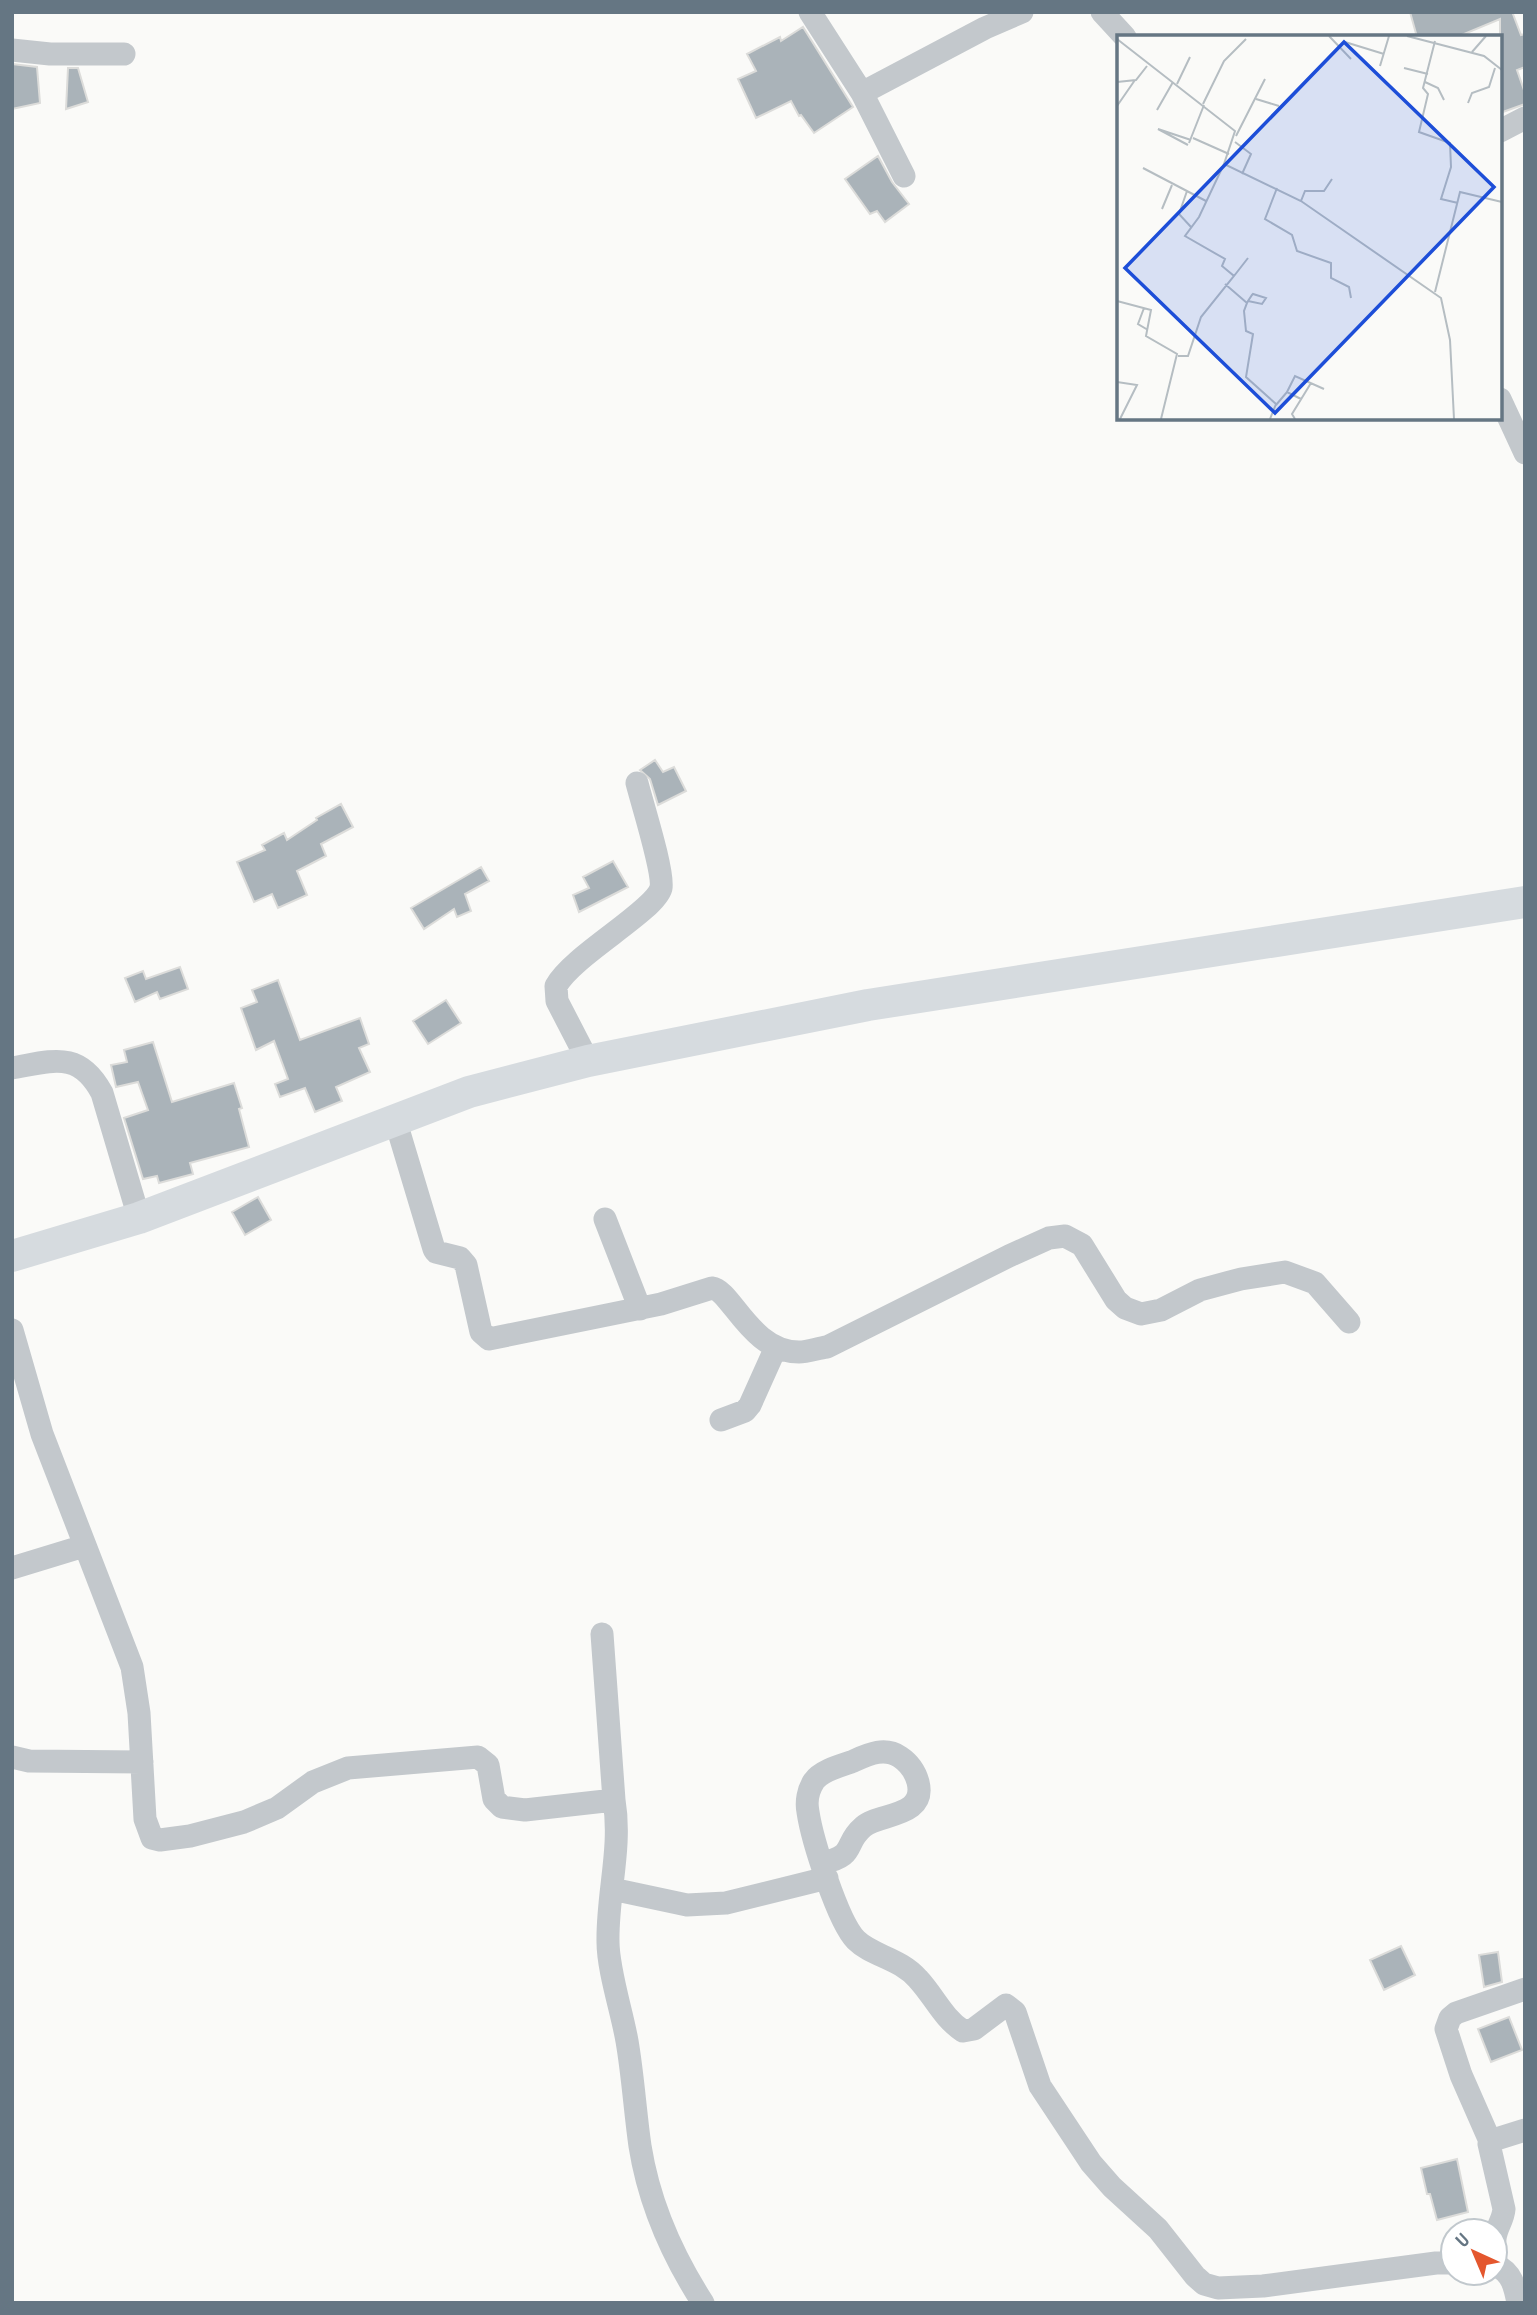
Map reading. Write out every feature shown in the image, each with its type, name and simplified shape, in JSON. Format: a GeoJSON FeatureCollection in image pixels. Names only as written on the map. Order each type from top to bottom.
{"type":"FeatureCollection","features":[{"type":"Feature","properties":{"kind":"street"},"geometry":{"type":"LineString","coordinates":[[810,12],[862,93],[904,176]]}},
{"type":"Feature","properties":{"kind":"street"},"geometry":{"type":"LineString","coordinates":[[862,93],[985,27],[1022,12]]}},
{"type":"Feature","properties":{"kind":"street"},"geometry":{"type":"LineString","coordinates":[[1102,12],[1123,35]]}},
{"type":"Feature","properties":{"kind":"street"},"geometry":{"type":"LineString","coordinates":[[12,50],[50,54],[124,54]]}},
{"type":"Feature","properties":{"kind":"street"},"geometry":{"type":"LineString","coordinates":[[1502,130],[1525,118]]}},
{"type":"Feature","properties":{"kind":"street"},"geometry":{"type":"LineString","coordinates":[[1502,403],[1525,453]]}},
{"type":"Feature","properties":{"kind":"street"},"geometry":{"type":"LineString","coordinates":[[588,1061],[557,1001],[555,986],[591,949],[655,900],[661,887],[660,872],[637,783]]}},
{"type":"Feature","properties":{"kind":"street"},"geometry":{"type":"LineString","coordinates":[[12,1256],[139,1218],[469,1091],[588,1061],[868,1004],[1525,902]]}},
{"type":"Feature","properties":{"kind":"street"},"geometry":{"type":"LineString","coordinates":[[12,1068],[60,1060],[82,1068],[96,1082],[103,1093],[139,1218]]}},
{"type":"Feature","properties":{"kind":"street"},"geometry":{"type":"LineString","coordinates":[[395,1119],[434,1249],[436,1252],[460,1258],[466,1265],[481,1332],[489,1339],[640,1309],[718,1289],[750,1328],[776,1347],[799,1352],[827,1347],[1009,1256],[1049,1238],[1065,1236],[1082,1245],[1116,1300],[1125,1308],[1141,1314],[1161,1310],[1200,1290],[1241,1279],[1285,1272],[1315,1283],[1349,1322]]}},
{"type":"Feature","properties":{"kind":"street"},"geometry":{"type":"LineString","coordinates":[[605,1219],[640,1309]]}},
{"type":"Feature","properties":{"kind":"street"},"geometry":{"type":"LineString","coordinates":[[12,1330],[42,1434],[132,1667],[139,1713],[145,1819],[150,1835],[160,1840],[190,1836],[244,1822],[277,1808],[313,1782],[348,1768],[478,1757],[488,1765],[494,1798],[502,1807],[526,1810],[614,1800]]}},
{"type":"Feature","properties":{"kind":"street"},"geometry":{"type":"LineString","coordinates":[[721,1420],[745,1411],[750,1405],[776,1347]]}},
{"type":"Feature","properties":{"kind":"street"},"geometry":{"type":"LineString","coordinates":[[12,1568],[85,1546]]}},
{"type":"Feature","properties":{"kind":"street"},"geometry":{"type":"LineString","coordinates":[[602,1634],[618,1825],[608,1945],[627,2043],[640,2148],[664,2233],[703,2303]]}},
{"type":"Feature","properties":{"kind":"street"},"geometry":{"type":"LineString","coordinates":[[612,1889],[687,1905],[726,1903],[824,1870],[842,1857],[865,1825],[898,1815],[911,1807],[918,1796],[919,1787],[910,1765],[898,1755],[878,1751],[816,1778],[808,1797],[807,1811],[824,1870],[849,1932],[859,1943],[904,1965],[919,1979],[951,2024],[963,2031],[974,2029],[1006,2005],[1015,2012],[1040,2086],[1091,2163],[1112,2187],[1158,2230],[1195,2276],[1204,2284],[1218,2288],[1263,2286],[1439,2263]]}},
{"type":"Feature","properties":{"kind":"street"},"geometry":{"type":"LineString","coordinates":[[12,1756],[29,1761],[142,1762]]}},
{"type":"Feature","properties":{"kind":"street"},"geometry":{"type":"LineString","coordinates":[[1503,2217],[1504,2209],[1489,2148],[1490,2141],[1461,2075],[1446,2029],[1450,2018],[1456,2013],[1525,1989]]}},
{"type":"Feature","properties":{"kind":"street"},"geometry":{"type":"LineString","coordinates":[[1490,2141],[1525,2130]]}},
{"type":"Feature","properties":{"kind":"street"},"geometry":{"type":"LineString","coordinates":[[1509,2277],[1518,2303]]}},
{"type":"Feature","properties":{"kind":"building"},"geometry":{"type":"Polygon","coordinates":[[[1410,12],[1515,12],[1513,14],[1521,35],[1525,34],[1525,67],[1517,70],[1525,93],[1525,104],[1502,112],[1500,19],[1462,35],[1416,35],[1410,12]]]}},
{"type":"Feature","properties":{"kind":"building"},"geometry":{"type":"Polygon","coordinates":[[[803,27],[853,107],[814,133],[801,115],[799,116],[791,101],[756,118],[738,79],[756,71],[747,54],[780,37],[781,41],[803,27]]]}},
{"type":"Feature","properties":{"kind":"building"},"geometry":{"type":"Polygon","coordinates":[[[12,64],[37,67],[40,103],[12,109],[12,64]]]}},
{"type":"Feature","properties":{"kind":"building"},"geometry":{"type":"Polygon","coordinates":[[[68,68],[78,68],[88,102],[66,109],[68,68]]]}},
{"type":"Feature","properties":{"kind":"building"},"geometry":{"type":"Polygon","coordinates":[[[878,156],[892,182],[909,204],[885,222],[877,211],[870,214],[845,179],[878,156]]]}},
{"type":"Feature","properties":{"kind":"building"},"geometry":{"type":"Polygon","coordinates":[[[655,760],[663,772],[674,767],[686,791],[658,805],[650,779],[640,770],[655,760]]]}},
{"type":"Feature","properties":{"kind":"building"},"geometry":{"type":"Polygon","coordinates":[[[341,804],[353,827],[321,844],[326,856],[297,871],[307,895],[278,908],[272,894],[254,902],[237,862],[265,850],[262,845],[284,833],[287,840],[317,820],[316,818],[341,804]]]}},
{"type":"Feature","properties":{"kind":"building"},"geometry":{"type":"Polygon","coordinates":[[[613,861],[628,887],[579,912],[573,895],[589,888],[583,877],[613,861]]]}},
{"type":"Feature","properties":{"kind":"building"},"geometry":{"type":"Polygon","coordinates":[[[481,867],[489,881],[465,894],[471,911],[457,917],[454,909],[424,929],[411,908],[481,867]]]}},
{"type":"Feature","properties":{"kind":"building"},"geometry":{"type":"Polygon","coordinates":[[[180,967],[188,989],[160,999],[157,992],[135,1002],[125,978],[143,971],[146,979],[180,967]]]}},
{"type":"Feature","properties":{"kind":"building"},"geometry":{"type":"Polygon","coordinates":[[[278,980],[300,1040],[360,1018],[369,1044],[359,1048],[370,1072],[336,1087],[342,1101],[315,1112],[305,1088],[280,1097],[275,1084],[288,1079],[274,1041],[256,1050],[241,1008],[257,1002],[252,990],[278,980]]]}},
{"type":"Feature","properties":{"kind":"building"},"geometry":{"type":"Polygon","coordinates":[[[446,1000],[461,1023],[428,1044],[413,1021],[446,1000]]]}},
{"type":"Feature","properties":{"kind":"building"},"geometry":{"type":"Polygon","coordinates":[[[153,1042],[172,1102],[234,1083],[249,1147],[190,1163],[193,1174],[159,1183],[157,1176],[143,1179],[124,1118],[148,1110],[138,1082],[116,1087],[111,1065],[127,1062],[124,1050],[153,1042]]]}},
{"type":"Feature","properties":{"kind":"building"},"geometry":{"type":"Polygon","coordinates":[[[258,1197],[271,1220],[245,1235],[232,1212],[258,1197]]]}},
{"type":"Feature","properties":{"kind":"building"},"geometry":{"type":"Polygon","coordinates":[[[1401,1946],[1415,1975],[1384,1990],[1370,1960],[1401,1946]]]}},
{"type":"Feature","properties":{"kind":"building"},"geometry":{"type":"Polygon","coordinates":[[[1498,1952],[1502,1982],[1484,1987],[1479,1955],[1498,1952]]]}},
{"type":"Feature","properties":{"kind":"building"},"geometry":{"type":"Polygon","coordinates":[[[1509,2017],[1522,2050],[1491,2062],[1478,2029],[1509,2017]]]}},
{"type":"Feature","properties":{"kind":"building"},"geometry":{"type":"Polygon","coordinates":[[[1457,2159],[1468,2212],[1439,2217],[1437,2220],[1421,2168],[1457,2159]]]}}]}
